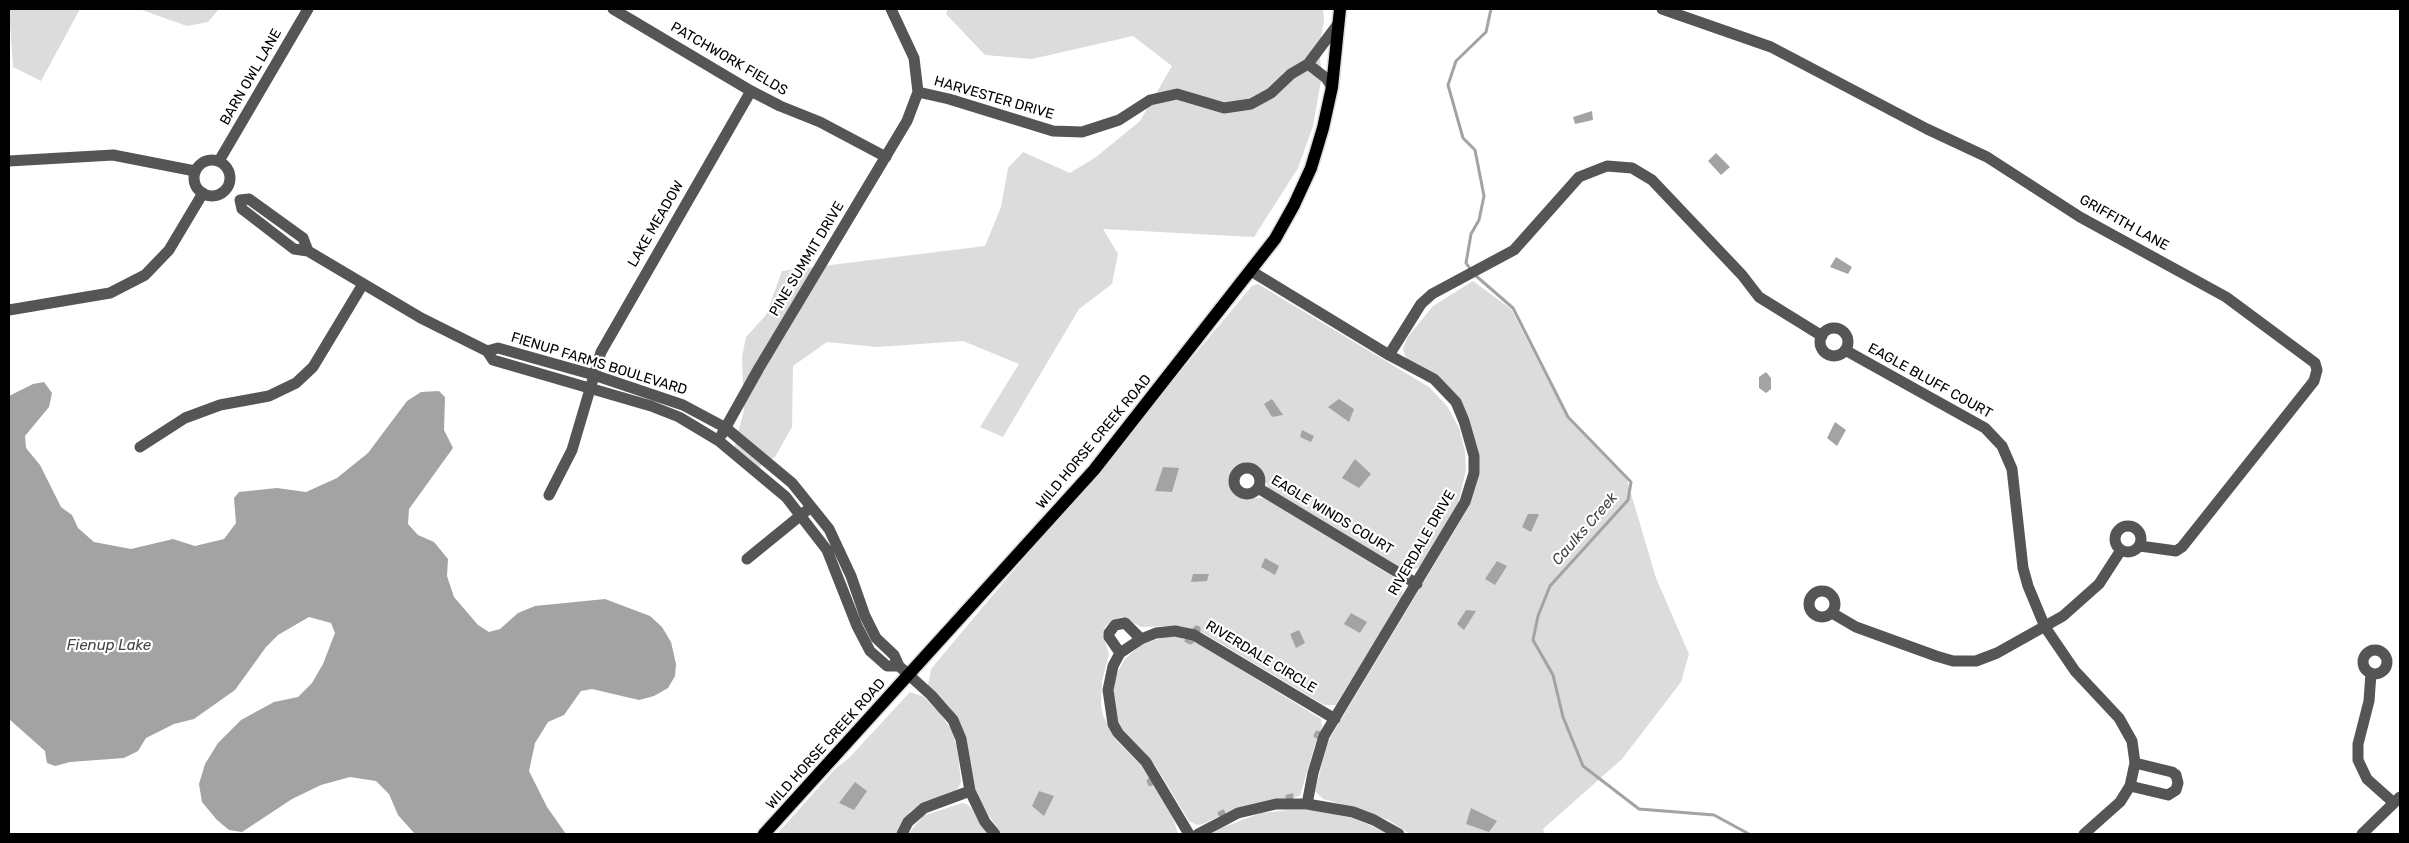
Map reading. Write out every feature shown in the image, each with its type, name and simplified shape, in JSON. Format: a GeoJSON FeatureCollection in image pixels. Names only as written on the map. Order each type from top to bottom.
{"type":"FeatureCollection","features":[{"type":"Feature","properties":{"kind":"main road","name":"WILD HORSE CREEK ROAD"},"geometry":{"type":"LineString","coordinates":[[764,834],[1094,470],[1275,239],[1294,205],[1311,168],[1324,128],[1332,87],[1340,9]]}},
{"type":"Feature","properties":{"kind":"street","name":"BARN OWL LANE"},"geometry":{"type":"LineString","coordinates":[[219,160],[308,9]]}},
{"type":"Feature","properties":{"kind":"street","name":"PATCHWORK FIELDS"},"geometry":{"type":"LineString","coordinates":[[613,9],[751,91],[780,106],[820,122],[886,157]]}},
{"type":"Feature","properties":{"kind":"street"},"geometry":{"type":"LineString","coordinates":[[891,9],[914,58],[918,92]]}},
{"type":"Feature","properties":{"kind":"street","name":"GRIFFITH LANE"},"geometry":{"type":"LineString","coordinates":[[1662,9],[1771,47],[1927,129],[1987,156],[2080,217],[2226,297],[2315,362],[2317,370],[2314,381],[2182,546],[2176,551],[2140,546]]}},
{"type":"Feature","properties":{"kind":"street","name":"HARVESTER DRIVE"},"geometry":{"type":"LineString","coordinates":[[918,92],[949,99],[1053,131],[1082,132],[1119,120],[1150,100],[1176,94],[1224,108],[1251,104],[1271,94],[1291,74],[1308,64],[1339,23]]}},
{"type":"Feature","properties":{"kind":"street"},"geometry":{"type":"LineString","coordinates":[[1308,64],[1322,74],[1332,87]]}},
{"type":"Feature","properties":{"kind":"street","name":"LAKE MEADOW"},"geometry":{"type":"LineString","coordinates":[[549,495],[572,450],[601,352],[751,91]]}},
{"type":"Feature","properties":{"kind":"street","name":"PINE SUMMIT DRIVE"},"geometry":{"type":"LineString","coordinates":[[719,441],[907,121],[918,92]]}},
{"type":"Feature","properties":{"kind":"street"},"geometry":{"type":"LineString","coordinates":[[9,161],[113,155],[195,172]]}},
{"type":"Feature","properties":{"kind":"street"},"geometry":{"type":"LineString","coordinates":[[213,159],[219,160],[224,163],[230,173],[229,185],[226,190],[215,196],[203,193],[195,184],[195,172],[202,162],[213,159]]}},
{"type":"Feature","properties":{"kind":"street"},"geometry":{"type":"LineString","coordinates":[[1389,355],[1421,304],[1432,294],[1514,250],[1580,178],[1607,166],[1632,168],[1642,173],[1663,190],[1742,275],[1759,297],[1822,336]]}},
{"type":"Feature","properties":{"kind":"street","name":"FIENUP FARMS BOULEVARD"},"geometry":{"type":"LineString","coordinates":[[226,190],[240,200],[249,199],[303,238],[308,250],[421,318],[487,350],[493,360],[651,406],[679,417],[719,441],[767,479],[786,497],[827,550],[857,626],[870,651],[887,666],[899,666]]}},
{"type":"Feature","properties":{"kind":"street"},"geometry":{"type":"LineString","coordinates":[[9,310],[110,293],[145,275],[169,250],[203,193]]}},
{"type":"Feature","properties":{"kind":"street","name":"RIVERDALE DRIVE"},"geometry":{"type":"LineString","coordinates":[[1251,271],[1389,355],[1434,379],[1456,402],[1464,421],[1474,456],[1474,473],[1465,502],[1324,736],[1313,773],[1307,804]]}},
{"type":"Feature","properties":{"kind":"street"},"geometry":{"type":"LineString","coordinates":[[140,447],[185,418],[220,404],[269,396],[296,383],[313,367],[363,284]]}},
{"type":"Feature","properties":{"kind":"street","name":"EAGLE BLUFF COURT"},"geometry":{"type":"LineString","coordinates":[[1828,330],[1841,330],[1846,337],[1845,350],[1838,355],[1826,354],[1820,344],[1822,336],[1828,330]]}},
{"type":"Feature","properties":{"kind":"street","name":"FIENUP FARMS BOULEVARD"},"geometry":{"type":"LineString","coordinates":[[487,350],[498,348],[594,375],[683,405],[726,428],[792,482],[829,529],[851,576],[865,616],[876,638],[894,655],[899,666],[931,695],[953,720],[958,730],[970,791],[985,822],[995,834]]}},
{"type":"Feature","properties":{"kind":"street","name":"EAGLE BLUFF COURT"},"geometry":{"type":"LineString","coordinates":[[1845,350],[1986,428],[2002,446],[2012,469],[2023,568],[2028,586],[2045,627],[2075,671],[2120,718],[2128,730],[2132,741],[2135,763],[2130,786],[2120,802],[2084,834]]}},
{"type":"Feature","properties":{"kind":"street","name":"EAGLE WINDS COURT"},"geometry":{"type":"LineString","coordinates":[[1258,488],[1416,584]]}},
{"type":"Feature","properties":{"kind":"street"},"geometry":{"type":"LineString","coordinates":[[747,559],[811,506]]}},
{"type":"Feature","properties":{"kind":"street"},"geometry":{"type":"LineString","coordinates":[[2125,526],[2133,526],[2140,532],[2142,539],[2140,546],[2131,552],[2121,550],[2115,539],[2118,531],[2125,526]]}},
{"type":"Feature","properties":{"kind":"street"},"geometry":{"type":"LineString","coordinates":[[1832,613],[1856,627],[1953,661],[1976,660],[1997,652],[2063,616],[2099,584],[2121,550]]}},
{"type":"Feature","properties":{"kind":"street"},"geometry":{"type":"LineString","coordinates":[[1140,639],[1125,623],[1115,625],[1109,632],[1109,637],[1120,653],[1114,666],[1108,690],[1113,724],[1118,733],[1146,762],[1189,834]]}},
{"type":"Feature","properties":{"kind":"street","name":"RIVERDALE CIRCLE"},"geometry":{"type":"LineString","coordinates":[[1120,653],[1140,639],[1168,630],[1194,635],[1335,719]]}},
{"type":"Feature","properties":{"kind":"street"},"geometry":{"type":"LineString","coordinates":[[2362,834],[2397,800],[2367,779],[2358,760],[2358,744],[2369,700],[2371,673]]}},
{"type":"Feature","properties":{"kind":"street"},"geometry":{"type":"LineString","coordinates":[[2130,786],[2163,795],[2172,794],[2178,787],[2178,779],[2172,772],[2135,763]]}},
{"type":"Feature","properties":{"kind":"street"},"geometry":{"type":"LineString","coordinates":[[902,834],[908,822],[924,808],[970,791]]}},
{"type":"Feature","properties":{"kind":"street"},"geometry":{"type":"LineString","coordinates":[[1198,834],[1238,813],[1276,804],[1307,804],[1353,812],[1374,820],[1399,834]]}},
{"type":"Feature","properties":{"kind":"shaded area"},"geometry":{"type":"Polygon","coordinates":[[[9,9],[80,9],[41,81],[13,67],[9,9]]]}},
{"type":"Feature","properties":{"kind":"shaded area"},"geometry":{"type":"Polygon","coordinates":[[[139,9],[219,9],[208,22],[187,26],[139,9]]]}},
{"type":"Feature","properties":{"kind":"shaded area"},"geometry":{"type":"Polygon","coordinates":[[[948,9],[1323,9],[1324,20],[1319,50],[1322,75],[1313,126],[1298,168],[1254,237],[1103,229],[1118,254],[1112,284],[1079,309],[1003,437],[980,427],[1019,364],[963,341],[877,347],[827,342],[793,366],[792,427],[775,457],[758,468],[732,457],[744,410],[742,357],[746,337],[766,315],[782,271],[985,246],[1001,207],[1008,168],[1023,152],[1070,173],[1096,157],[1140,121],[1172,66],[1133,36],[1032,59],[985,55],[946,14],[948,9]]]}},
{"type":"Feature","properties":{"kind":"shaded area"},"geometry":{"type":"Polygon","coordinates":[[[1473,281],[1511,309],[1567,418],[1627,480],[1656,578],[1689,654],[1681,682],[1622,759],[1543,829],[1545,834],[1410,834],[1388,820],[1323,799],[1315,791],[1327,743],[1470,505],[1476,484],[1468,418],[1406,358],[1403,349],[1407,338],[1433,306],[1473,281]]]}},
{"type":"Feature","properties":{"kind":"shaded area"},"geometry":{"type":"Polygon","coordinates":[[[1258,284],[1429,387],[1447,406],[1459,428],[1465,451],[1466,470],[1457,508],[1420,567],[1410,571],[1403,569],[1268,488],[1263,472],[1259,467],[1247,463],[1235,467],[1229,477],[1229,483],[1232,492],[1240,498],[1264,498],[1400,581],[1403,585],[1402,598],[1336,705],[1324,705],[1203,633],[1179,626],[1141,627],[1123,617],[1112,620],[1105,627],[1103,634],[1109,654],[1102,681],[1101,705],[1103,715],[1114,738],[1144,768],[1173,818],[1178,834],[1002,834],[986,812],[973,785],[960,724],[949,706],[928,685],[931,669],[1252,286],[1258,284]]]}},
{"type":"Feature","properties":{"kind":"shaded area"},"geometry":{"type":"Polygon","coordinates":[[[1169,636],[1185,638],[1198,643],[1321,719],[1322,727],[1300,796],[1232,810],[1203,824],[1197,825],[1189,821],[1155,765],[1121,730],[1114,712],[1112,699],[1116,675],[1125,659],[1142,644],[1169,636]]]}},
{"type":"Feature","properties":{"kind":"shaded area"},"geometry":{"type":"Polygon","coordinates":[[[910,692],[924,697],[938,711],[951,729],[957,747],[961,781],[959,787],[953,793],[921,804],[910,812],[896,834],[777,834],[835,769],[849,758],[910,692]]]}},
{"type":"Feature","properties":{"kind":"shaded area"},"geometry":{"type":"Polygon","coordinates":[[[962,803],[967,804],[972,809],[988,834],[908,834],[923,816],[962,803]]]}},
{"type":"Feature","properties":{"kind":"shaded area"},"geometry":{"type":"Polygon","coordinates":[[[1310,810],[1353,818],[1390,834],[1210,834],[1261,813],[1310,810]]]}},
{"type":"Feature","properties":{"kind":"water"},"geometry":{"type":"Polygon","coordinates":[[[1592,111],[1593,120],[1575,124],[1573,117],[1592,111]]]}},
{"type":"Feature","properties":{"kind":"water"},"geometry":{"type":"Polygon","coordinates":[[[1716,153],[1730,167],[1721,175],[1708,161],[1716,153]]]}},
{"type":"Feature","properties":{"kind":"water"},"geometry":{"type":"Polygon","coordinates":[[[1836,257],[1852,267],[1848,274],[1830,267],[1836,257]]]}},
{"type":"Feature","properties":{"kind":"water"},"geometry":{"type":"Polygon","coordinates":[[[1766,372],[1771,378],[1771,389],[1766,393],[1759,388],[1759,377],[1766,372]]]}},
{"type":"Feature","properties":{"kind":"water","name":"Fienup Lake"},"geometry":{"type":"Polygon","coordinates":[[[44,382],[52,393],[49,407],[25,436],[26,448],[40,465],[61,507],[72,515],[78,528],[94,542],[131,549],[173,539],[195,546],[224,539],[236,523],[234,498],[239,492],[277,488],[306,492],[337,478],[368,453],[407,401],[421,392],[439,391],[445,397],[444,430],[453,448],[409,509],[408,524],[418,535],[434,542],[448,559],[447,576],[454,597],[478,625],[489,632],[500,629],[518,613],[535,606],[605,599],[650,616],[662,627],[671,642],[676,664],[675,676],[668,688],[654,696],[639,700],[592,689],[581,691],[564,715],[548,722],[535,743],[529,771],[547,807],[566,834],[415,834],[398,815],[389,794],[376,781],[350,777],[321,785],[292,799],[242,832],[229,830],[217,820],[202,802],[199,784],[205,764],[218,743],[241,720],[274,702],[298,697],[312,683],[323,664],[335,633],[331,623],[309,617],[278,635],[266,647],[235,690],[194,719],[174,724],[146,738],[138,751],[124,758],[70,762],[55,766],[47,763],[45,751],[9,719],[9,396],[33,384],[44,382]]]}},
{"type":"Feature","properties":{"kind":"water"},"geometry":{"type":"Polygon","coordinates":[[[1272,399],[1283,415],[1272,417],[1264,404],[1272,399]]]}},
{"type":"Feature","properties":{"kind":"water"},"geometry":{"type":"Polygon","coordinates":[[[1339,399],[1354,409],[1349,422],[1328,407],[1339,399]]]}},
{"type":"Feature","properties":{"kind":"water"},"geometry":{"type":"Polygon","coordinates":[[[1835,422],[1846,430],[1837,446],[1827,438],[1835,422]]]}},
{"type":"Feature","properties":{"kind":"water"},"geometry":{"type":"Polygon","coordinates":[[[1302,430],[1314,436],[1311,442],[1300,437],[1302,430]]]}},
{"type":"Feature","properties":{"kind":"water"},"geometry":{"type":"Polygon","coordinates":[[[1355,459],[1371,474],[1359,488],[1342,478],[1355,459]]]}},
{"type":"Feature","properties":{"kind":"water"},"geometry":{"type":"Polygon","coordinates":[[[1163,467],[1179,468],[1172,492],[1155,491],[1163,467]]]}},
{"type":"Feature","properties":{"kind":"water"},"geometry":{"type":"Polygon","coordinates":[[[1528,514],[1539,514],[1531,532],[1522,527],[1528,514]]]}},
{"type":"Feature","properties":{"kind":"water"},"geometry":{"type":"Polygon","coordinates":[[[1265,558],[1279,566],[1275,575],[1261,567],[1265,558]]]}},
{"type":"Feature","properties":{"kind":"water"},"geometry":{"type":"Polygon","coordinates":[[[1497,561],[1507,566],[1495,585],[1485,579],[1497,561]]]}},
{"type":"Feature","properties":{"kind":"water"},"geometry":{"type":"Polygon","coordinates":[[[1193,574],[1209,574],[1207,581],[1191,582],[1193,574]]]}},
{"type":"Feature","properties":{"kind":"water"},"geometry":{"type":"Polygon","coordinates":[[[1466,610],[1476,611],[1464,630],[1457,624],[1466,610]]]}},
{"type":"Feature","properties":{"kind":"water"},"geometry":{"type":"Polygon","coordinates":[[[1351,613],[1367,622],[1360,633],[1344,624],[1351,613]]]}},
{"type":"Feature","properties":{"kind":"water"},"geometry":{"type":"Polygon","coordinates":[[[1299,630],[1305,643],[1296,648],[1290,634],[1299,630]]]}},
{"type":"Feature","properties":{"kind":"water"},"geometry":{"type":"Polygon","coordinates":[[[855,782],[867,791],[854,810],[839,803],[855,782]]]}},
{"type":"Feature","properties":{"kind":"water"},"geometry":{"type":"Polygon","coordinates":[[[1039,791],[1054,796],[1044,816],[1032,806],[1039,791]]]}},
{"type":"Feature","properties":{"kind":"water"},"geometry":{"type":"Polygon","coordinates":[[[1471,808],[1497,821],[1489,832],[1466,824],[1471,808]]]}},
{"type":"Feature","properties":{"kind":"waterway","name":"Caulks Creek"},"geometry":{"type":"LineString","coordinates":[[1471,270],[1466,263],[1471,234],[1479,220],[1484,196],[1475,150],[1463,138],[1448,85],[1456,61],[1486,32],[1491,9]]}},
{"type":"Feature","properties":{"kind":"waterway","name":"Caulks Creek"},"geometry":{"type":"LineString","coordinates":[[1475,275],[1513,308],[1568,417],[1631,482],[1628,500],[1550,586],[1538,616],[1533,640],[1553,675],[1563,717],[1583,766],[1639,809],[1714,815],[1749,834]]}},
{"type":"Feature","properties":{"kind":"waterway"},"geometry":{"type":"LineString","coordinates":[[1196,627],[1199,628],[1199,631],[1194,629],[1196,627]]}},
{"type":"Feature","properties":{"kind":"waterway"},"geometry":{"type":"LineString","coordinates":[[1187,638],[1193,641],[1191,643],[1186,641],[1187,638]]}},
{"type":"Feature","properties":{"kind":"waterway"},"geometry":{"type":"LineString","coordinates":[[1317,732],[1320,733],[1319,738],[1315,736],[1317,732]]}},
{"type":"Feature","properties":{"kind":"waterway"},"geometry":{"type":"LineString","coordinates":[[1150,779],[1153,783],[1150,785],[1148,781],[1150,779]]}},
{"type":"Feature","properties":{"kind":"waterway"},"geometry":{"type":"LineString","coordinates":[[1292,795],[1292,798],[1287,799],[1287,796],[1292,795]]}},
{"type":"Feature","properties":{"kind":"waterway"},"geometry":{"type":"LineString","coordinates":[[1223,811],[1224,814],[1220,815],[1219,813],[1223,811]]}}]}
